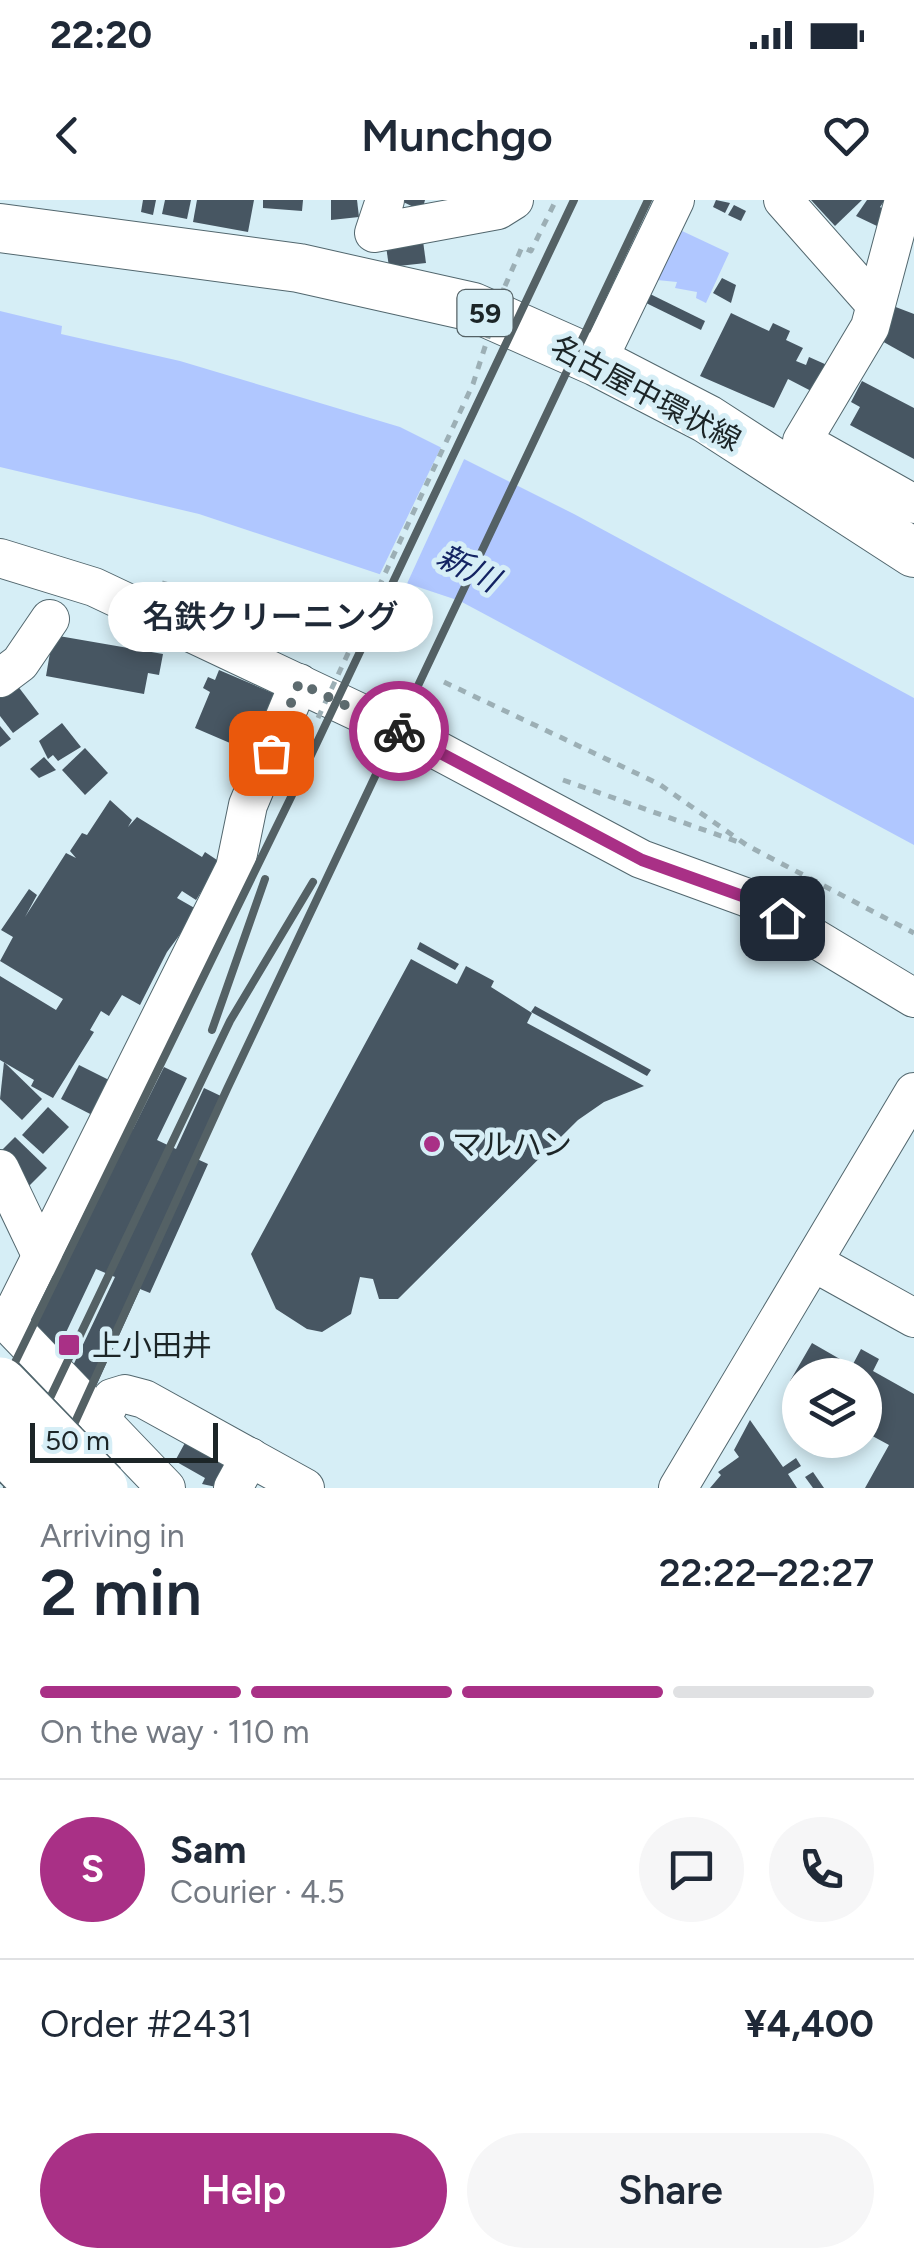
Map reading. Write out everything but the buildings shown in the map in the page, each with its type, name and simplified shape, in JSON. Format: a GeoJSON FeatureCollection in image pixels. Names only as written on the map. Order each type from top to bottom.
{"type":"FeatureCollection","features":[{"type":"Feature","properties":{"kind":"highway"},"geometry":{"type":"LineString","coordinates":[[0,1386],[111,1459]]}},
{"type":"Feature","properties":{"kind":"highway"},"geometry":{"type":"LineString","coordinates":[[0,1442],[45,1488]]}},
{"type":"Feature","properties":{"kind":"main road","name":"名古屋中環状線"},"geometry":{"type":"LineString","coordinates":[[0,228],[299,268],[473,308],[597,362],[707,419],[914,554]]}},
{"type":"Feature","properties":{"kind":"street"},"geometry":{"type":"LineString","coordinates":[[385,200],[374,233],[498,210],[514,200]]}},
{"type":"Feature","properties":{"kind":"street"},"geometry":{"type":"LineString","coordinates":[[597,362],[675,200]]}},
{"type":"Feature","properties":{"kind":"street"},"geometry":{"type":"LineString","coordinates":[[783,200],[891,290]]}},
{"type":"Feature","properties":{"kind":"street"},"geometry":{"type":"LineString","coordinates":[[904,200],[891,290],[849,368],[802,442],[914,504]]}},
{"type":"Feature","properties":{"kind":"street"},"geometry":{"type":"LineString","coordinates":[[0,558],[94,587],[420,741],[642,860],[748,898],[914,998]]}},
{"type":"Feature","properties":{"kind":"street"},"geometry":{"type":"LineString","coordinates":[[0,677],[20,662],[50,620]]}},
{"type":"Feature","properties":{"kind":"street"},"geometry":{"type":"LineString","coordinates":[[166,1488],[111,1459],[4,1319],[43,1259],[235,868],[248,805],[299,683]]}},
{"type":"Feature","properties":{"kind":"street"},"geometry":{"type":"LineString","coordinates":[[678,1488],[914,1092]]}},
{"type":"Feature","properties":{"kind":"street"},"geometry":{"type":"LineString","coordinates":[[0,1169],[43,1259]]}},
{"type":"Feature","properties":{"kind":"street"},"geometry":{"type":"LineString","coordinates":[[812,1262],[914,1318]]}},
{"type":"Feature","properties":{"kind":"street"},"geometry":{"type":"LineString","coordinates":[[111,1459],[112,1398],[124,1394],[144,1399],[242,1473],[306,1488]]}},
{"type":"Feature","properties":{"kind":"path"},"geometry":{"type":"LineString","coordinates":[[318,718],[474,384],[504,288],[522,247],[531,251],[556,200]]}},
{"type":"Feature","properties":{"kind":"path"},"geometry":{"type":"LineString","coordinates":[[444,682],[659,784],[748,846]]}},
{"type":"Feature","properties":{"kind":"path"},"geometry":{"type":"LineString","coordinates":[[545,775],[602,790],[748,846],[914,932]]}},
{"type":"Feature","properties":{"kind":"water"},"geometry":{"type":"Polygon","coordinates":[[[680,230],[729,253],[706,303],[696,298],[697,292],[675,288],[677,282],[657,280],[680,230]]]}},
{"type":"Feature","properties":{"kind":"water","name":"新川"},"geometry":{"type":"Polygon","coordinates":[[[0,311],[62,326],[61,334],[180,361],[400,427],[574,514],[914,698],[914,845],[460,601],[199,514],[0,467],[0,311]]]}},
{"type":"Feature","properties":{"kind":"pier"},"geometry":{"type":"Polygon","coordinates":[[[443,443],[466,455],[405,588],[378,578],[443,443]]]}},
{"type":"Feature","properties":{"kind":"railway"},"geometry":{"type":"LineString","coordinates":[[0,1393],[295,789],[574,200]]}},
{"type":"Feature","properties":{"kind":"railway"},"geometry":{"type":"LineString","coordinates":[[45,1488],[227,1089],[648,200]]}},
{"type":"Feature","properties":{"kind":"railway"},"geometry":{"type":"LineString","coordinates":[[212,1030],[265,879]]}},
{"type":"Feature","properties":{"kind":"railway"},"geometry":{"type":"LineString","coordinates":[[7,1488],[230,1021],[313,882]]}},
{"type":"Feature","properties":{"kind":"way so far"},"geometry":{"type":"LineString","coordinates":[[271,753],[299,683],[399,731]]}},
{"type":"Feature","properties":{"kind":"place","name":"名鉄クリーニング"},"geometry":{"type":"Point","coordinates":[271,753]}},
{"type":"Feature","properties":{"kind":"place","name":"マルハン"},"geometry":{"type":"Point","coordinates":[432,1144]}},
{"type":"Feature","properties":{"kind":"place","name":"上小田井"},"geometry":{"type":"Point","coordinates":[69,1345]}},
{"type":"Feature","properties":{"kind":"route"},"geometry":{"type":"LineString","coordinates":[[399,731],[642,860],[748,898],[782,918]]}}]}
